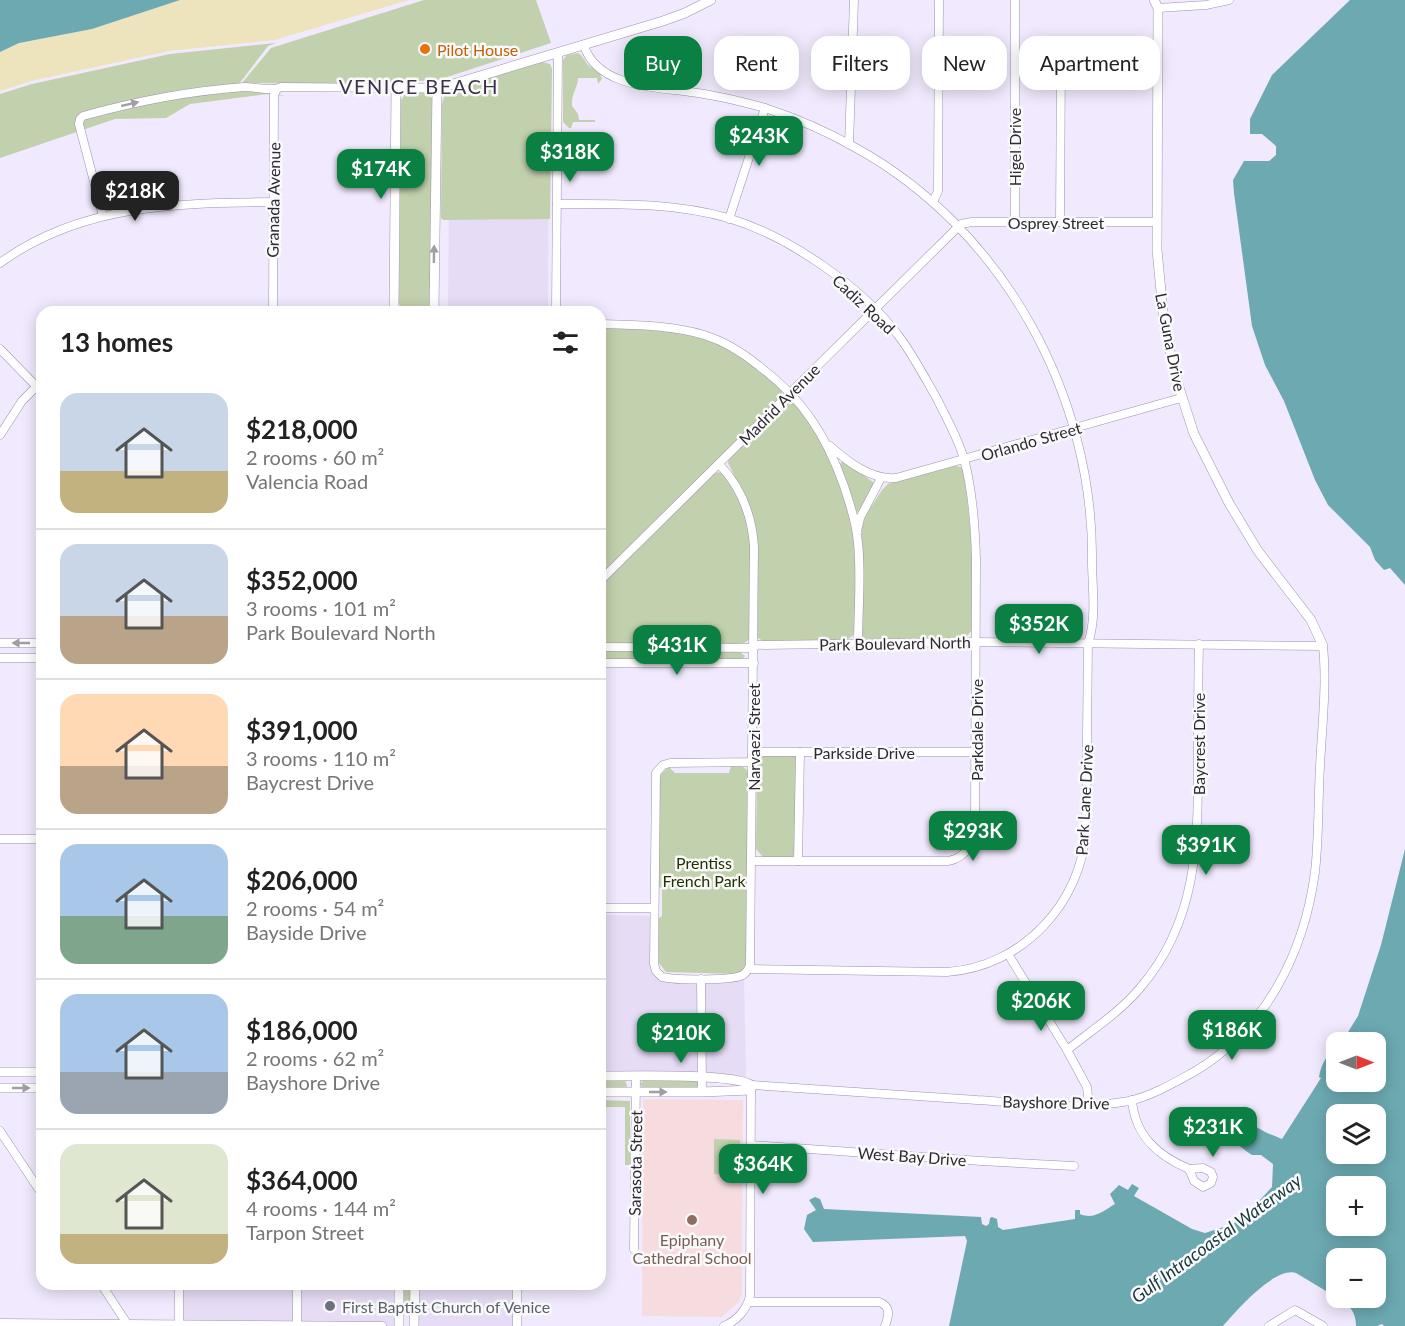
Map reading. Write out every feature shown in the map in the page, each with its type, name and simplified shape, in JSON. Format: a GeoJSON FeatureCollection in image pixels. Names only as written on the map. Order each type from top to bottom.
{"type":"FeatureCollection","features":[{"type":"Feature","properties":{"kind":"street"},"geometry":{"type":"LineString","coordinates":[[103,216],[79,124],[83,116],[159,97],[253,87],[277,89],[281,87],[437,88],[584,46],[676,16],[711,0]]}},
{"type":"Feature","properties":{"kind":"street"},"geometry":{"type":"LineString","coordinates":[[849,144],[854,0]]}},
{"type":"Feature","properties":{"kind":"street"},"geometry":{"type":"LineString","coordinates":[[933,202],[938,191],[939,0]]}},
{"type":"Feature","properties":{"kind":"street","name":"Higel Drive"},"geometry":{"type":"LineString","coordinates":[[1015,0],[1015,222]]}},
{"type":"Feature","properties":{"kind":"street"},"geometry":{"type":"LineString","coordinates":[[1156,4],[1206,5],[1229,0]]}},
{"type":"Feature","properties":{"kind":"street","name":"La Guna Drive"},"geometry":{"type":"LineString","coordinates":[[1156,4],[1156,222],[1159,275],[1164,322],[1181,398],[1210,469],[1241,525],[1257,551],[1311,621],[1323,646]]}},
{"type":"Feature","properties":{"kind":"street","name":"Park Lane Drive"},"geometry":{"type":"LineString","coordinates":[[584,46],[587,55],[596,65],[638,86],[717,96],[765,108],[802,122],[849,144],[887,166],[933,202],[995,270],[1019,304],[1054,371],[1075,428],[1085,470],[1092,525],[1092,626],[1088,642],[1086,838],[1081,864],[1054,916],[1008,954],[976,967],[946,972],[749,969]]}},
{"type":"Feature","properties":{"kind":"street"},"geometry":{"type":"LineString","coordinates":[[556,306],[558,53]]}},
{"type":"Feature","properties":{"kind":"street"},"geometry":{"type":"LineString","coordinates":[[394,306],[396,88]]}},
{"type":"Feature","properties":{"kind":"street"},"geometry":{"type":"LineString","coordinates":[[434,306],[437,88]]}},
{"type":"Feature","properties":{"kind":"street","name":"Granada Avenue"},"geometry":{"type":"LineString","coordinates":[[273,306],[274,95],[277,89]]}},
{"type":"Feature","properties":{"kind":"street"},"geometry":{"type":"LineString","coordinates":[[1060,222],[1061,90]]}},
{"type":"Feature","properties":{"kind":"street"},"geometry":{"type":"LineString","coordinates":[[729,219],[765,108]]}},
{"type":"Feature","properties":{"kind":"street"},"geometry":{"type":"LineString","coordinates":[[0,263],[41,240],[103,216],[175,204],[273,202]]}},
{"type":"Feature","properties":{"kind":"street","name":"Cadiz Road"},"geometry":{"type":"LineString","coordinates":[[557,204],[649,205],[686,209],[729,219],[766,233],[794,248],[833,274],[875,309],[909,352],[950,424],[964,459],[975,538],[976,642]]}},
{"type":"Feature","properties":{"kind":"street","name":"Osprey Street"},"geometry":{"type":"LineString","coordinates":[[957,227],[969,222],[1156,222]]}},
{"type":"Feature","properties":{"kind":"street","name":"Madrid Avenue"},"geometry":{"type":"LineString","coordinates":[[606,574],[957,227]]}},
{"type":"Feature","properties":{"kind":"street"},"geometry":{"type":"LineString","coordinates":[[606,324],[660,327],[717,339],[752,360],[791,392],[827,443],[843,484],[857,534]]}},
{"type":"Feature","properties":{"kind":"street"},"geometry":{"type":"LineString","coordinates":[[0,349],[36,382]]}},
{"type":"Feature","properties":{"kind":"street"},"geometry":{"type":"LineString","coordinates":[[0,435],[10,417],[36,390]]}},
{"type":"Feature","properties":{"kind":"street","name":"Orlando Street"},"geometry":{"type":"LineString","coordinates":[[881,478],[896,478],[1181,398]]}},
{"type":"Feature","properties":{"kind":"street"},"geometry":{"type":"LineString","coordinates":[[827,443],[864,471],[881,478],[860,518],[857,534],[858,644]]}},
{"type":"Feature","properties":{"kind":"street","name":"Narvaezi Street"},"geometry":{"type":"LineString","coordinates":[[719,464],[741,495],[752,530],[755,555],[751,958],[749,969]]}},
{"type":"Feature","properties":{"kind":"street","name":"Park Boulevard North"},"geometry":{"type":"LineString","coordinates":[[606,647],[754,647],[976,642],[1323,646]]}},
{"type":"Feature","properties":{"kind":"street","name":"Parkdale Drive"},"geometry":{"type":"LineString","coordinates":[[752,861],[944,862],[958,858],[970,847],[975,830],[976,642]]}},
{"type":"Feature","properties":{"kind":"street"},"geometry":{"type":"LineString","coordinates":[[0,643],[36,643]]}},
{"type":"Feature","properties":{"kind":"street","name":"Baycrest Drive"},"geometry":{"type":"LineString","coordinates":[[1068,1050],[1121,1007],[1142,986],[1164,954],[1186,904],[1194,869],[1197,835],[1199,644]]}},
{"type":"Feature","properties":{"kind":"street","name":"Bayshore Drive"},"geometry":{"type":"LineString","coordinates":[[751,1088],[803,1088],[1089,1105],[1132,1100],[1170,1085],[1209,1063],[1230,1047],[1243,1035],[1260,1013],[1282,977],[1305,918],[1315,869],[1323,646]]}},
{"type":"Feature","properties":{"kind":"street"},"geometry":{"type":"LineString","coordinates":[[0,658],[36,658]]}},
{"type":"Feature","properties":{"kind":"street"},"geometry":{"type":"LineString","coordinates":[[606,663],[754,663]]}},
{"type":"Feature","properties":{"kind":"street","name":"Parkside Drive"},"geometry":{"type":"LineString","coordinates":[[753,752],[975,752]]}},
{"type":"Feature","properties":{"kind":"street"},"geometry":{"type":"LineString","coordinates":[[798,861],[800,752]]}},
{"type":"Feature","properties":{"kind":"street"},"geometry":{"type":"LineString","coordinates":[[749,969],[736,978],[701,979],[665,978],[656,971],[654,964],[655,778],[663,765],[670,763],[753,762]]}},
{"type":"Feature","properties":{"kind":"street"},"geometry":{"type":"LineString","coordinates":[[0,839],[36,839]]}},
{"type":"Feature","properties":{"kind":"street"},"geometry":{"type":"LineString","coordinates":[[606,908],[654,908]]}},
{"type":"Feature","properties":{"kind":"street"},"geometry":{"type":"LineString","coordinates":[[1008,954],[1068,1050],[1088,1089],[1089,1105]]}},
{"type":"Feature","properties":{"kind":"street"},"geometry":{"type":"LineString","coordinates":[[701,979],[702,1092]]}},
{"type":"Feature","properties":{"kind":"street"},"geometry":{"type":"LineString","coordinates":[[0,1072],[36,1072]]}},
{"type":"Feature","properties":{"kind":"street"},"geometry":{"type":"LineString","coordinates":[[606,1076],[702,1077],[745,1081],[751,1088],[749,1302],[733,1321],[724,1326]]}},
{"type":"Feature","properties":{"kind":"street","name":"Sarasota Street"},"geometry":{"type":"LineString","coordinates":[[634,1249],[636,1077]]}},
{"type":"Feature","properties":{"kind":"street"},"geometry":{"type":"LineString","coordinates":[[0,1088],[36,1088]]}},
{"type":"Feature","properties":{"kind":"street"},"geometry":{"type":"LineString","coordinates":[[606,1092],[702,1092],[751,1088]]}},
{"type":"Feature","properties":{"kind":"street"},"geometry":{"type":"LineString","coordinates":[[1132,1100],[1134,1117],[1146,1139],[1164,1156],[1189,1169]]}},
{"type":"Feature","properties":{"kind":"street"},"geometry":{"type":"LineString","coordinates":[[0,1131],[36,1185]]}},
{"type":"Feature","properties":{"kind":"street","name":"West Bay Drive"},"geometry":{"type":"LineString","coordinates":[[751,1146],[1074,1166]]}},
{"type":"Feature","properties":{"kind":"street"},"geometry":{"type":"LineString","coordinates":[[105,1290],[128,1325]]}},
{"type":"Feature","properties":{"kind":"street"},"geometry":{"type":"LineString","coordinates":[[179,1290],[179,1325]]}},
{"type":"Feature","properties":{"kind":"street"},"geometry":{"type":"LineString","coordinates":[[297,1290],[297,1325]]}},
{"type":"Feature","properties":{"kind":"street"},"geometry":{"type":"LineString","coordinates":[[399,1290],[399,1326]]}},
{"type":"Feature","properties":{"kind":"street"},"geometry":{"type":"LineString","coordinates":[[414,1326],[415,1290]]}},
{"type":"Feature","properties":{"kind":"street"},"geometry":{"type":"LineString","coordinates":[[517,1290],[517,1326]]}},
{"type":"Feature","properties":{"kind":"street"},"geometry":{"type":"LineString","coordinates":[[749,1302],[879,1302],[888,1309],[885,1326]]}},
{"type":"Feature","properties":{"kind":"street"},"geometry":{"type":"LineString","coordinates":[[1269,1326],[1295,1310],[1323,1326]]}},
{"type":"Feature","properties":{"kind":"street"},"geometry":{"type":"LineString","coordinates":[[3,1322],[70,1325],[382,1326]]}},
{"type":"Feature","properties":{"kind":"shaded area"},"geometry":{"type":"Polygon","coordinates":[[[549,63],[548,306],[448,306],[450,93],[549,63]]]}},
{"type":"Feature","properties":{"kind":"shaded area"},"geometry":{"type":"Polygon","coordinates":[[[606,915],[654,916],[654,963],[661,975],[744,978],[746,1077],[606,1071],[606,915]]]}},
{"type":"Feature","properties":{"kind":"shaded area","name":"Epiphany Cathedral School"},"geometry":{"type":"Polygon","coordinates":[[[643,1099],[743,1100],[742,1294],[739,1302],[722,1317],[642,1316],[643,1099]]]}},
{"type":"Feature","properties":{"kind":"shaded area"},"geometry":{"type":"Polygon","coordinates":[[[177,1290],[395,1290],[395,1326],[170,1326],[175,1325],[177,1290]]]}},
{"type":"Feature","properties":{"kind":"shaded area"},"geometry":{"type":"Polygon","coordinates":[[[419,1290],[520,1290],[519,1326],[418,1326],[419,1290]]]}},
{"type":"Feature","properties":{"kind":"green space","name":"VENICE BEACH"},"geometry":{"type":"Polygon","coordinates":[[[424,0],[536,0],[551,43],[438,80],[347,84],[242,83],[271,48],[424,0]]]}},
{"type":"Feature","properties":{"kind":"green space"},"geometry":{"type":"Polygon","coordinates":[[[276,43],[268,46],[239,84],[285,96],[267,94],[190,104],[166,118],[115,119],[0,158],[0,94],[32,84],[170,54],[276,43]]]}},
{"type":"Feature","properties":{"kind":"green space"},"geometry":{"type":"Polygon","coordinates":[[[578,53],[588,65],[598,72],[602,79],[598,84],[597,78],[578,78],[572,106],[579,120],[595,120],[595,122],[573,122],[569,128],[563,122],[563,60],[567,55],[578,53]]]}},
{"type":"Feature","properties":{"kind":"green space"},"geometry":{"type":"Polygon","coordinates":[[[542,62],[550,64],[552,69],[550,219],[443,220],[441,218],[442,105],[445,93],[542,62]]]}},
{"type":"Feature","properties":{"kind":"green space"},"geometry":{"type":"Polygon","coordinates":[[[406,93],[427,93],[432,98],[430,306],[400,306],[399,303],[401,100],[406,93]]]}},
{"type":"Feature","properties":{"kind":"green space"},"geometry":{"type":"Polygon","coordinates":[[[606,327],[666,331],[706,340],[744,358],[778,386],[782,392],[781,397],[606,569],[606,327]]]}},
{"type":"Feature","properties":{"kind":"green space"},"geometry":{"type":"Polygon","coordinates":[[[796,403],[826,451],[841,485],[852,522],[855,628],[853,635],[846,641],[765,642],[758,638],[757,537],[750,507],[728,463],[729,458],[784,404],[796,403]]]}},
{"type":"Feature","properties":{"kind":"green space"},"geometry":{"type":"Polygon","coordinates":[[[841,462],[845,462],[873,482],[859,512],[855,511],[840,466],[841,462]]]}},
{"type":"Feature","properties":{"kind":"green space"},"geometry":{"type":"Polygon","coordinates":[[[955,466],[961,467],[963,471],[968,511],[972,569],[972,630],[960,639],[864,640],[861,634],[862,525],[866,515],[888,484],[955,466]]]}},
{"type":"Feature","properties":{"kind":"green space"},"geometry":{"type":"Polygon","coordinates":[[[718,472],[731,483],[745,515],[750,537],[750,639],[744,643],[734,644],[606,643],[606,580],[718,472]]]}},
{"type":"Feature","properties":{"kind":"green space"},"geometry":{"type":"Polygon","coordinates":[[[606,650],[740,652],[745,656],[741,661],[606,659],[606,650]]]}},
{"type":"Feature","properties":{"kind":"green space"},"geometry":{"type":"Polygon","coordinates":[[[764,755],[795,755],[797,758],[794,855],[791,858],[763,857],[756,849],[757,762],[764,755]]]}},
{"type":"Feature","properties":{"kind":"green space","name":"Prentiss French Park"},"geometry":{"type":"Polygon","coordinates":[[[731,766],[742,766],[749,772],[747,964],[744,970],[737,974],[666,972],[659,963],[658,919],[662,916],[662,888],[658,887],[659,780],[662,773],[669,767],[675,773],[729,773],[731,766]]]}},
{"type":"Feature","properties":{"kind":"green space"},"geometry":{"type":"Polygon","coordinates":[[[606,1080],[625,1080],[627,1088],[606,1088],[606,1080]]]}},
{"type":"Feature","properties":{"kind":"green space"},"geometry":{"type":"Polygon","coordinates":[[[644,1080],[696,1080],[699,1082],[699,1088],[643,1089],[640,1084],[644,1080]]]}},
{"type":"Feature","properties":{"kind":"green space"},"geometry":{"type":"Polygon","coordinates":[[[606,1100],[630,1101],[630,1165],[625,1165],[625,1107],[606,1107],[606,1100]]]}},
{"type":"Feature","properties":{"kind":"green space"},"geometry":{"type":"Polygon","coordinates":[[[714,1139],[740,1140],[740,1154],[734,1155],[734,1175],[714,1174],[714,1139]]]}},
{"type":"Feature","properties":{"kind":"green space"},"geometry":{"type":"Polygon","coordinates":[[[403,1290],[412,1290],[410,1312],[404,1312],[403,1290]]]}},
{"type":"Feature","properties":{"kind":"sand"},"geometry":{"type":"Polygon","coordinates":[[[180,0],[409,0],[275,40],[169,51],[31,81],[0,91],[0,52],[18,43],[92,29],[180,0]]]}},
{"type":"Feature","properties":{"kind":"water"},"geometry":{"type":"Polygon","coordinates":[[[0,0],[180,0],[92,29],[19,43],[0,52],[0,0]]]}},
{"type":"Feature","properties":{"kind":"water"},"geometry":{"type":"Polygon","coordinates":[[[1350,0],[1405,0],[1405,585],[1390,568],[1384,570],[1375,560],[1370,547],[1328,505],[1315,480],[1284,401],[1265,365],[1252,326],[1234,193],[1233,180],[1244,161],[1269,161],[1276,155],[1276,146],[1262,134],[1250,134],[1250,119],[1272,75],[1350,0]]]}},
{"type":"Feature","properties":{"kind":"water","name":"Gulf Intracoastal Waterway"},"geometry":{"type":"Polygon","coordinates":[[[1405,849],[1405,1326],[1384,1326],[1382,1324],[1356,1326],[1355,1317],[1350,1308],[1386,1308],[1386,1248],[1326,1248],[1326,1291],[1296,1273],[1278,1276],[1256,1291],[1223,1326],[949,1326],[967,1241],[965,1236],[813,1242],[804,1229],[807,1215],[816,1210],[809,1200],[815,1197],[820,1199],[824,1209],[981,1217],[982,1224],[986,1226],[992,1217],[997,1219],[998,1227],[1003,1230],[1075,1219],[1075,1210],[1080,1210],[1080,1214],[1085,1216],[1098,1214],[1115,1204],[1110,1194],[1119,1185],[1128,1190],[1132,1184],[1139,1188],[1134,1196],[1192,1229],[1205,1233],[1233,1224],[1246,1215],[1272,1187],[1273,1164],[1261,1155],[1252,1155],[1221,1131],[1224,1121],[1232,1120],[1236,1115],[1282,1139],[1321,1078],[1319,1077],[1321,1068],[1326,1059],[1326,1092],[1386,1092],[1386,1032],[1348,1032],[1358,1016],[1381,945],[1405,849]]]}},
{"type":"Feature","properties":{"kind":"place","name":"Pilot House"},"geometry":{"type":"Point","coordinates":[425,49]}},
{"type":"Feature","properties":{"kind":"place","name":"Epiphany Cathedral School"},"geometry":{"type":"Point","coordinates":[692,1220]}},
{"type":"Feature","properties":{"kind":"place","name":"First Baptist Church of Venice"},"geometry":{"type":"Point","coordinates":[330,1306]}},
{"type":"Feature","properties":{"kind":"district","name":"VENICE BEACH"},"geometry":{"type":"Point","coordinates":[419,86]}}]}
